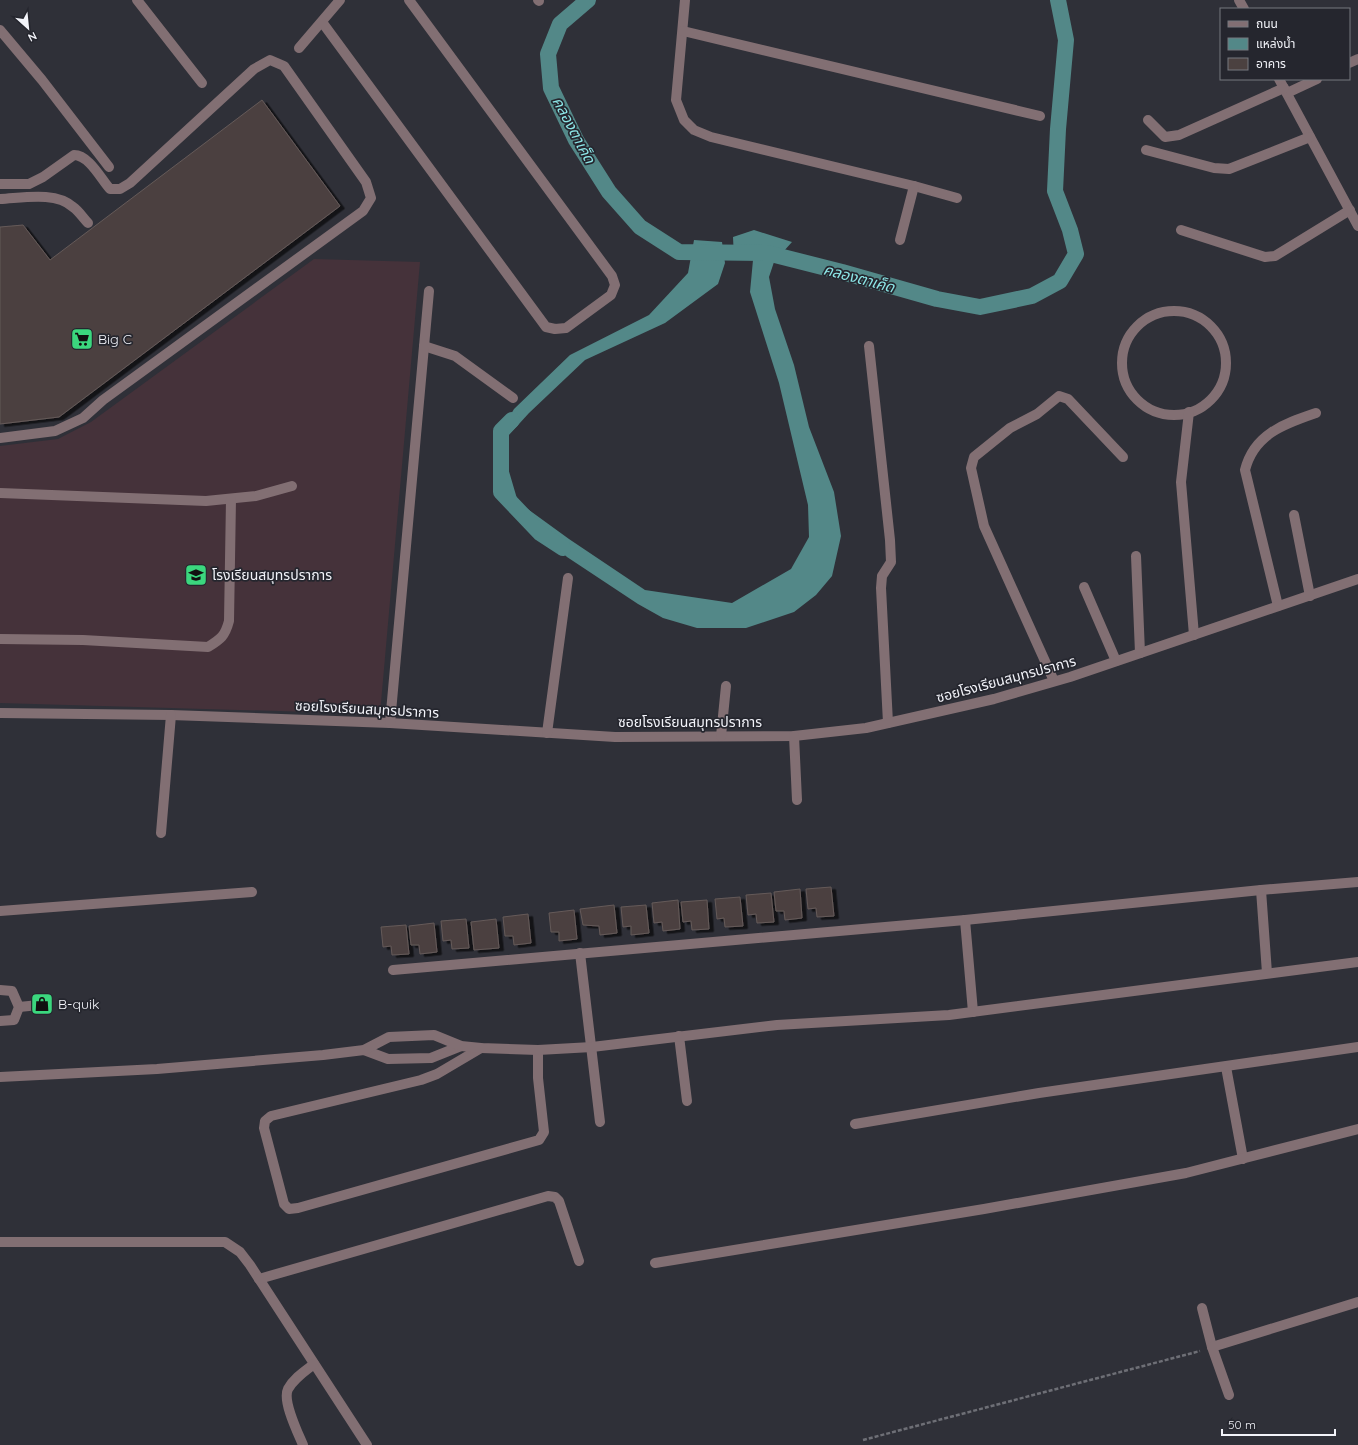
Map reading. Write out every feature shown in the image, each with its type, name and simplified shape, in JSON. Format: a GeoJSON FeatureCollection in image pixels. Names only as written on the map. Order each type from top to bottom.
{"type":"FeatureCollection","features":[{"type":"Feature","properties":{"kind":"street"},"geometry":{"type":"LineString","coordinates":[[137,0],[202,83]]}},
{"type":"Feature","properties":{"kind":"street"},"geometry":{"type":"LineString","coordinates":[[299,48],[340,0]]}},
{"type":"Feature","properties":{"kind":"street"},"geometry":{"type":"LineString","coordinates":[[322,22],[546,326],[555,329],[566,328],[611,294],[615,285],[612,276],[409,0]]}},
{"type":"Feature","properties":{"kind":"street"},"geometry":{"type":"LineString","coordinates":[[685,0],[676,100],[684,120],[694,130],[711,137],[914,186],[957,198]]}},
{"type":"Feature","properties":{"kind":"street"},"geometry":{"type":"LineString","coordinates":[[0,30],[42,80],[109,166]]}},
{"type":"Feature","properties":{"kind":"street"},"geometry":{"type":"LineString","coordinates":[[683,31],[1040,116]]}},
{"type":"Feature","properties":{"kind":"street"},"geometry":{"type":"LineString","coordinates":[[0,184],[29,184],[43,177],[74,155],[78,155],[86,159],[110,190],[120,189],[130,183],[254,69],[270,60],[284,66],[366,182],[371,198],[363,211],[103,400],[83,418],[55,431],[0,438]]}},
{"type":"Feature","properties":{"kind":"street"},"geometry":{"type":"LineString","coordinates":[[1148,120],[1165,137],[1179,135],[1283,87],[1313,80]]}},
{"type":"Feature","properties":{"kind":"street"},"geometry":{"type":"LineString","coordinates":[[1283,87],[1358,226]]}},
{"type":"Feature","properties":{"kind":"street"},"geometry":{"type":"LineString","coordinates":[[1146,150],[1214,168],[1229,169],[1310,136]]}},
{"type":"Feature","properties":{"kind":"street"},"geometry":{"type":"LineString","coordinates":[[900,240],[914,186]]}},
{"type":"Feature","properties":{"kind":"street"},"geometry":{"type":"LineString","coordinates":[[0,198],[42,197],[60,199],[73,206],[88,223]]}},
{"type":"Feature","properties":{"kind":"street"},"geometry":{"type":"LineString","coordinates":[[1181,230],[1265,258],[1275,256],[1350,210]]}},
{"type":"Feature","properties":{"kind":"street"},"geometry":{"type":"LineString","coordinates":[[390,723],[429,291]]}},
{"type":"Feature","properties":{"kind":"street"},"geometry":{"type":"LineString","coordinates":[[1180,311],[1199,317],[1214,328],[1224,345],[1227,364],[1223,383],[1212,399],[1196,410],[1189,412],[1178,415],[1159,413],[1141,404],[1129,389],[1122,371],[1123,352],[1130,334],[1144,320],[1161,312],[1180,311]]}},
{"type":"Feature","properties":{"kind":"street"},"geometry":{"type":"LineString","coordinates":[[424,346],[455,356],[513,398]]}},
{"type":"Feature","properties":{"kind":"street"},"geometry":{"type":"LineString","coordinates":[[869,346],[890,540],[891,562],[882,576],[881,588],[888,723]]}},
{"type":"Feature","properties":{"kind":"street"},"geometry":{"type":"LineString","coordinates":[[1054,681],[984,526],[971,468],[974,457],[1010,428],[1037,414],[1059,396],[1068,398],[1123,457]]}},
{"type":"Feature","properties":{"kind":"street"},"geometry":{"type":"LineString","coordinates":[[1189,412],[1181,482],[1194,635]]}},
{"type":"Feature","properties":{"kind":"street"},"geometry":{"type":"LineString","coordinates":[[1278,606],[1245,470],[1248,456],[1269,433],[1285,424],[1316,413]]}},
{"type":"Feature","properties":{"kind":"street"},"geometry":{"type":"LineString","coordinates":[[0,493],[206,502],[256,496],[292,486]]}},
{"type":"Feature","properties":{"kind":"street"},"geometry":{"type":"LineString","coordinates":[[0,639],[83,640],[208,647],[217,642],[226,634],[229,622],[231,499]]}},
{"type":"Feature","properties":{"kind":"street"},"geometry":{"type":"LineString","coordinates":[[1294,515],[1310,596]]}},
{"type":"Feature","properties":{"kind":"street"},"geometry":{"type":"LineString","coordinates":[[1136,556],[1140,653]]}},
{"type":"Feature","properties":{"kind":"street"},"geometry":{"type":"LineString","coordinates":[[547,733],[568,578]]}},
{"type":"Feature","properties":{"kind":"street","name":"ซอยโรงเรียนสมุทรปราการ"},"geometry":{"type":"LineString","coordinates":[[0,713],[171,715],[390,723],[615,737],[794,736],[866,728],[994,699],[1116,661],[1358,579]]}},
{"type":"Feature","properties":{"kind":"street"},"geometry":{"type":"LineString","coordinates":[[1084,587],[1116,661]]}},
{"type":"Feature","properties":{"kind":"street"},"geometry":{"type":"LineString","coordinates":[[722,736],[726,686]]}},
{"type":"Feature","properties":{"kind":"street"},"geometry":{"type":"LineString","coordinates":[[161,833],[171,715]]}},
{"type":"Feature","properties":{"kind":"street"},"geometry":{"type":"LineString","coordinates":[[794,736],[797,800]]}},
{"type":"Feature","properties":{"kind":"street"},"geometry":{"type":"LineString","coordinates":[[392,970],[965,920],[1261,890],[1358,882]]}},
{"type":"Feature","properties":{"kind":"street"},"geometry":{"type":"LineString","coordinates":[[1261,890],[1267,973]]}},
{"type":"Feature","properties":{"kind":"street"},"geometry":{"type":"LineString","coordinates":[[0,911],[252,892]]}},
{"type":"Feature","properties":{"kind":"street"},"geometry":{"type":"LineString","coordinates":[[965,920],[973,1012]]}},
{"type":"Feature","properties":{"kind":"street"},"geometry":{"type":"LineString","coordinates":[[580,953],[600,1122]]}},
{"type":"Feature","properties":{"kind":"street"},"geometry":{"type":"LineString","coordinates":[[0,1078],[157,1068],[364,1050],[389,1037],[434,1035],[461,1046],[481,1048],[538,1050],[592,1047],[777,1025],[906,1018],[973,1012],[1358,962]]}},
{"type":"Feature","properties":{"kind":"street"},"geometry":{"type":"LineString","coordinates":[[0,990],[12,991],[19,1007],[14,1020],[0,1021]]}},
{"type":"Feature","properties":{"kind":"street"},"geometry":{"type":"LineString","coordinates":[[19,1007],[39,1005]]}},
{"type":"Feature","properties":{"kind":"street"},"geometry":{"type":"LineString","coordinates":[[679,1036],[687,1101]]}},
{"type":"Feature","properties":{"kind":"street"},"geometry":{"type":"LineString","coordinates":[[364,1050],[388,1059],[431,1058],[461,1046]]}},
{"type":"Feature","properties":{"kind":"street"},"geometry":{"type":"LineString","coordinates":[[481,1048],[437,1074],[421,1080],[271,1116],[265,1121],[264,1128],[284,1204],[289,1209],[298,1208],[538,1140],[544,1132],[538,1078],[538,1050]]}},
{"type":"Feature","properties":{"kind":"street"},"geometry":{"type":"LineString","coordinates":[[855,1124],[1039,1093],[1358,1048]]}},
{"type":"Feature","properties":{"kind":"street"},"geometry":{"type":"LineString","coordinates":[[1226,1067],[1244,1159]]}},
{"type":"Feature","properties":{"kind":"street"},"geometry":{"type":"LineString","coordinates":[[655,1263],[984,1210],[1186,1173],[1358,1129]]}},
{"type":"Feature","properties":{"kind":"street"},"geometry":{"type":"LineString","coordinates":[[259,1279],[548,1196],[555,1197],[559,1201],[579,1261]]}},
{"type":"Feature","properties":{"kind":"street"},"geometry":{"type":"LineString","coordinates":[[0,1242],[225,1242],[240,1252],[259,1279],[367,1445]]}},
{"type":"Feature","properties":{"kind":"street"},"geometry":{"type":"LineString","coordinates":[[1212,1347],[1358,1302]]}},
{"type":"Feature","properties":{"kind":"street"},"geometry":{"type":"LineString","coordinates":[[1202,1308],[1212,1347],[1230,1395]]}},
{"type":"Feature","properties":{"kind":"street"},"geometry":{"type":"LineString","coordinates":[[303,1445],[287,1406],[287,1391],[295,1379],[314,1364]]}},
{"type":"Feature","properties":{"kind":"path"},"geometry":{"type":"LineString","coordinates":[[863,1440],[1212,1347]]}},
{"type":"Feature","properties":{"kind":"shaded area","name":"โรงเรียนสมุทรปราการ"},"geometry":{"type":"Polygon","coordinates":[[[314,259],[420,262],[380,714],[0,703],[0,446],[58,439],[91,422],[314,259]]]}},
{"type":"Feature","properties":{"kind":"water"},"geometry":{"type":"Polygon","coordinates":[[[754,230],[792,242],[774,262],[769,277],[775,309],[794,365],[809,427],[834,492],[841,536],[832,576],[816,595],[794,612],[746,628],[697,628],[663,618],[638,604],[567,557],[517,508],[501,488],[501,431],[514,409],[570,355],[649,315],[688,273],[694,240],[722,242],[725,263],[718,284],[665,323],[585,360],[529,413],[508,436],[508,468],[518,502],[569,539],[645,590],[732,603],[791,569],[809,537],[808,505],[779,383],[750,292],[753,260],[734,258],[733,237],[754,230]]]}},
{"type":"Feature","properties":{"kind":"building","name":"Big C"},"geometry":{"type":"Polygon","coordinates":[[[262,100],[340,206],[59,417],[0,424],[0,227],[23,225],[50,260],[262,100]]]}},
{"type":"Feature","properties":{"kind":"building"},"geometry":{"type":"Polygon","coordinates":[[[831,887],[834,916],[817,917],[816,908],[808,909],[806,889],[831,887]]]}},
{"type":"Feature","properties":{"kind":"building"},"geometry":{"type":"Polygon","coordinates":[[[800,889],[802,918],[785,920],[784,911],[776,911],[774,892],[800,889]]]}},
{"type":"Feature","properties":{"kind":"building"},"geometry":{"type":"Polygon","coordinates":[[[771,893],[774,922],[757,923],[756,914],[748,915],[746,895],[771,893]]]}},
{"type":"Feature","properties":{"kind":"building"},"geometry":{"type":"Polygon","coordinates":[[[740,897],[743,926],[725,927],[724,918],[717,919],[715,899],[740,897]]]}},
{"type":"Feature","properties":{"kind":"building"},"geometry":{"type":"Polygon","coordinates":[[[678,900],[680,929],[663,931],[662,922],[654,923],[652,903],[678,900]]]}},
{"type":"Feature","properties":{"kind":"building"},"geometry":{"type":"Polygon","coordinates":[[[707,900],[709,929],[692,930],[691,921],[683,922],[681,902],[707,900]]]}},
{"type":"Feature","properties":{"kind":"building"},"geometry":{"type":"Polygon","coordinates":[[[614,905],[617,933],[600,935],[599,926],[583,925],[580,909],[614,905]]]}},
{"type":"Feature","properties":{"kind":"building"},"geometry":{"type":"Polygon","coordinates":[[[646,905],[649,933],[631,935],[631,926],[623,927],[621,907],[646,905]]]}},
{"type":"Feature","properties":{"kind":"building"},"geometry":{"type":"Polygon","coordinates":[[[574,910],[577,939],[559,941],[559,932],[551,932],[549,913],[574,910]]]}},
{"type":"Feature","properties":{"kind":"building"},"geometry":{"type":"Polygon","coordinates":[[[528,914],[531,943],[514,945],[513,936],[505,936],[503,917],[528,914]]]}},
{"type":"Feature","properties":{"kind":"building"},"geometry":{"type":"Polygon","coordinates":[[[466,919],[469,948],[452,949],[451,940],[443,941],[441,921],[466,919]]]}},
{"type":"Feature","properties":{"kind":"building"},"geometry":{"type":"Polygon","coordinates":[[[496,919],[499,948],[474,950],[471,922],[496,919]]]}},
{"type":"Feature","properties":{"kind":"building"},"geometry":{"type":"Polygon","coordinates":[[[434,923],[437,952],[420,954],[419,945],[411,945],[409,926],[434,923]]]}},
{"type":"Feature","properties":{"kind":"building"},"geometry":{"type":"Polygon","coordinates":[[[406,925],[409,954],[392,955],[391,946],[383,947],[381,927],[406,925]]]}},
{"type":"Feature","properties":{"kind":"waterway","name":"คลองตาเค็ด"},"geometry":{"type":"LineString","coordinates":[[588,0],[560,24],[548,54],[551,88],[576,140],[609,192],[640,227],[679,252],[767,253],[842,272],[937,299],[980,307],[1032,296],[1060,281],[1076,254],[1070,230],[1055,191],[1058,129],[1066,40],[1058,0]]}},
{"type":"Feature","properties":{"kind":"waterway"},"geometry":{"type":"LineString","coordinates":[[512,420],[501,431],[501,492],[540,533],[563,548]]}},
{"type":"Feature","properties":{"kind":"place","name":"Big C"},"geometry":{"type":"Point","coordinates":[82,339]}},
{"type":"Feature","properties":{"kind":"place","name":"โรงเรียนสมุทรปราการ"},"geometry":{"type":"Point","coordinates":[196,575]}},
{"type":"Feature","properties":{"kind":"place","name":"B-quik"},"geometry":{"type":"Point","coordinates":[42,1004]}}]}
